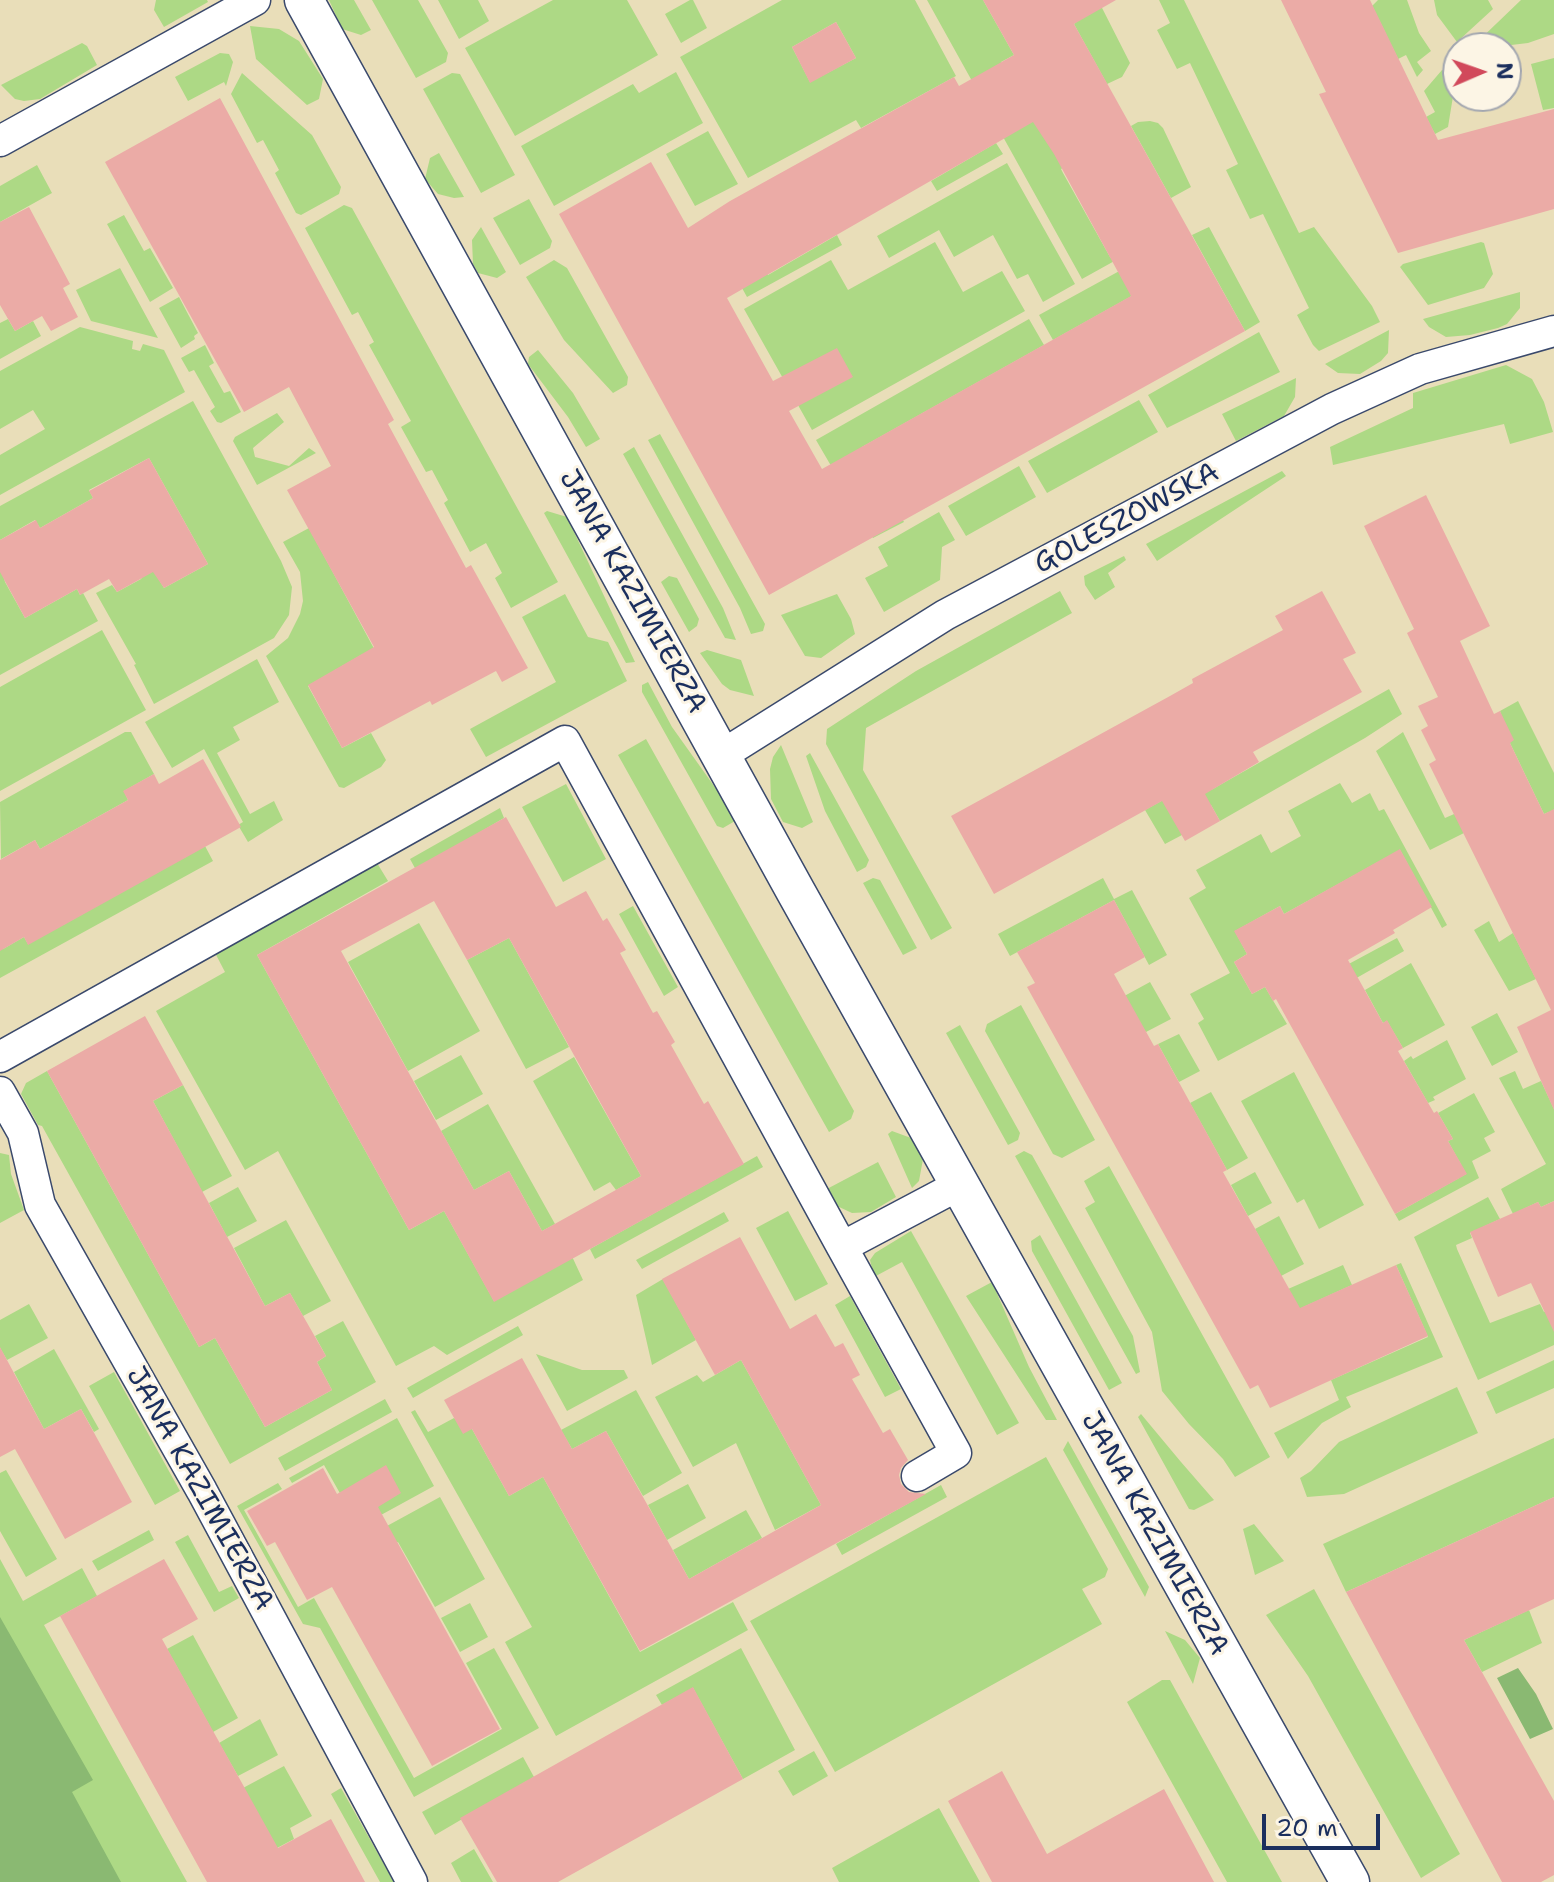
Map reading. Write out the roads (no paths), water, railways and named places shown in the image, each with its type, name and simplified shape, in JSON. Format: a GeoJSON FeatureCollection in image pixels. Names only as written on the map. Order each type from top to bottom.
{"type":"FeatureCollection","features":[{"type":"Feature","properties":{"kind":"street"},"geometry":{"type":"LineString","coordinates":[[0,141],[255,0]]}},
{"type":"Feature","properties":{"kind":"street","name":"JANA KAZIMIERZA"},"geometry":{"type":"LineString","coordinates":[[304,0],[1350,1882]]}},
{"type":"Feature","properties":{"kind":"street","name":"GOLESZOWSKA"},"geometry":{"type":"LineString","coordinates":[[722,755],[945,615],[1332,409],[1420,369],[1554,331]]}},
{"type":"Feature","properties":{"kind":"street"},"geometry":{"type":"LineString","coordinates":[[0,1057],[565,741],[956,1453],[917,1476]]}},
{"type":"Feature","properties":{"kind":"street","name":"JANA KAZIMIERZA"},"geometry":{"type":"LineString","coordinates":[[0,1092],[23,1133],[40,1205],[210,1505],[412,1882]]}},
{"type":"Feature","properties":{"kind":"street"},"geometry":{"type":"LineString","coordinates":[[842,1247],[961,1184]]}}]}
